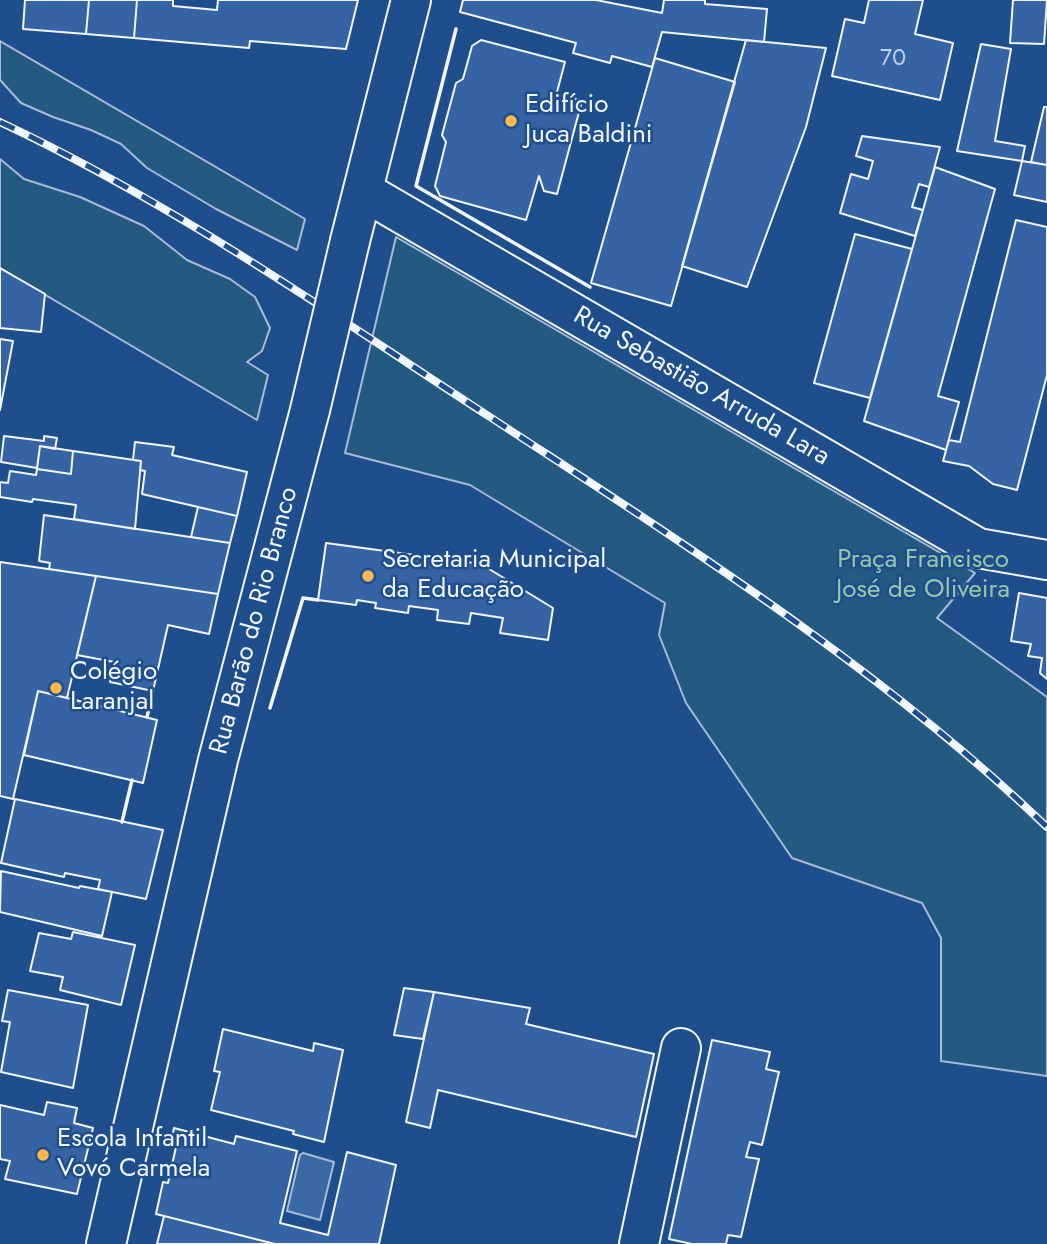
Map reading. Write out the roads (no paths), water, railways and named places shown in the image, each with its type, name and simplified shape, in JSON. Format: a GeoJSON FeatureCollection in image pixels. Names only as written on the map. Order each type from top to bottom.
{"type":"FeatureCollection","features":[{"type":"Feature","properties":{"kind":"main road","name":"Rua Barão do Rio Branco"},"geometry":{"type":"LineString","coordinates":[[106,1244],[218,760],[310,410],[349,241],[411,0]]}},
{"type":"Feature","properties":{"kind":"main road","name":"Rua Sebastião Arruda Lara"},"geometry":{"type":"LineString","coordinates":[[363,191],[978,548],[1047,561]]}},
{"type":"Feature","properties":{"kind":"main road"},"geometry":{"type":"LineString","coordinates":[[639,1244],[681,1048]]}},
{"type":"Feature","properties":{"kind":"railway"},"geometry":{"type":"LineString","coordinates":[[0,122],[127,188],[250,261],[707,560],[778,609],[917,713],[1047,827]]}},
{"type":"Feature","properties":{"kind":"place","name":"Edifício Juca Baldini"},"geometry":{"type":"Point","coordinates":[511,121]}},
{"type":"Feature","properties":{"kind":"place","name":"Secretaria Municipal da Educação"},"geometry":{"type":"Point","coordinates":[368,576]}},
{"type":"Feature","properties":{"kind":"place","name":"Colégio Laranjal"},"geometry":{"type":"Point","coordinates":[56,688]}},
{"type":"Feature","properties":{"kind":"place","name":"Escola Infantil Vovó Carmela"},"geometry":{"type":"Point","coordinates":[43,1155]}},
{"type":"Feature","properties":{"kind":"park label","name":"Praça Francisco José de Oliveira"},"geometry":{"type":"Point","coordinates":[923,576]}}]}
